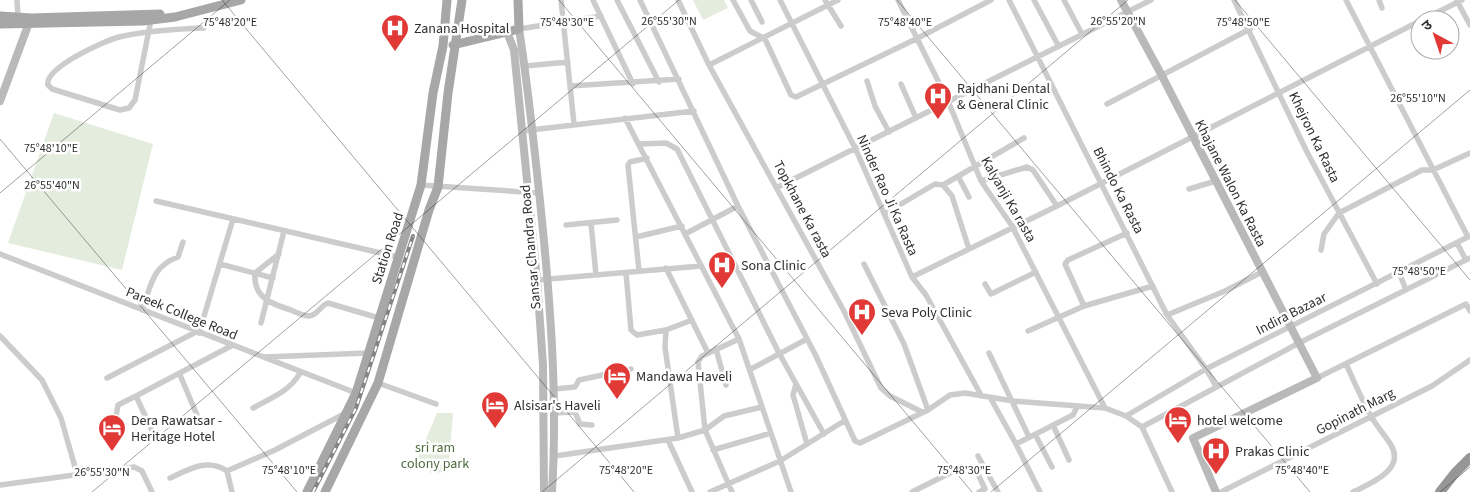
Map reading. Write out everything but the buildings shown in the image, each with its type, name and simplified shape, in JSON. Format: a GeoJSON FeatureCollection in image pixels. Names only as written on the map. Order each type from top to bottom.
{"type":"FeatureCollection","features":[{"type":"Feature","properties":{"kind":"highway"},"geometry":{"type":"LineString","coordinates":[[1440,492],[1470,458]]}},
{"type":"Feature","properties":{"kind":"main road"},"geometry":{"type":"LineString","coordinates":[[0,24],[168,13],[219,0]]}},
{"type":"Feature","properties":{"kind":"main road"},"geometry":{"type":"LineString","coordinates":[[0,16],[18,17],[30,21],[151,20],[175,18],[241,0]]}},
{"type":"Feature","properties":{"kind":"main road","name":"Station Road"},"geometry":{"type":"LineString","coordinates":[[307,492],[356,393],[421,185],[447,0]]}},
{"type":"Feature","properties":{"kind":"main road"},"geometry":{"type":"LineString","coordinates":[[325,492],[378,383],[395,330],[428,210],[438,187],[448,93],[462,0]]}},
{"type":"Feature","properties":{"kind":"main road","name":"Sansar Chandra Road"},"geometry":{"type":"LineString","coordinates":[[518,0],[519,29]]}},
{"type":"Feature","properties":{"kind":"main road"},"geometry":{"type":"LineString","coordinates":[[442,46],[519,29]]}},
{"type":"Feature","properties":{"kind":"street"},"geometry":{"type":"LineString","coordinates":[[17,0],[18,17]]}},
{"type":"Feature","properties":{"kind":"street"},"geometry":{"type":"LineString","coordinates":[[561,0],[574,124]]}},
{"type":"Feature","properties":{"kind":"street"},"geometry":{"type":"LineString","coordinates":[[593,0],[633,84]]}},
{"type":"Feature","properties":{"kind":"street"},"geometry":{"type":"LineString","coordinates":[[618,0],[659,82]]}},
{"type":"Feature","properties":{"kind":"street"},"geometry":{"type":"LineString","coordinates":[[640,0],[738,206],[807,340],[855,441],[860,443],[925,411],[950,395],[965,393],[1013,402],[1105,408],[1126,416],[1142,427],[1172,492]]}},
{"type":"Feature","properties":{"kind":"street","name":"Topkhane Ka rasta"},"geometry":{"type":"LineString","coordinates":[[678,0],[709,65],[778,187],[845,313],[881,388],[890,396],[925,411]]}},
{"type":"Feature","properties":{"kind":"street"},"geometry":{"type":"LineString","coordinates":[[733,0],[750,31],[765,39],[791,95],[800,97],[916,40],[991,0]]}},
{"type":"Feature","properties":{"kind":"street"},"geometry":{"type":"LineString","coordinates":[[750,0],[762,22]]}},
{"type":"Feature","properties":{"kind":"street","name":"Ninder Rao Ji Ka Rasta"},"geometry":{"type":"LineString","coordinates":[[780,0],[856,150],[912,277],[926,295],[981,395]]}},
{"type":"Feature","properties":{"kind":"street"},"geometry":{"type":"LineString","coordinates":[[709,65],[765,39],[827,3],[838,0]]}},
{"type":"Feature","properties":{"kind":"street","name":"Kalyanji Ka rasta"},"geometry":{"type":"LineString","coordinates":[[898,0],[916,40],[948,101],[981,181],[1012,226],[1105,408]]}},
{"type":"Feature","properties":{"kind":"street","name":"Bhindo Ka Rasta"},"geometry":{"type":"LineString","coordinates":[[1009,0],[1167,315],[1206,368],[1216,386]]}},
{"type":"Feature","properties":{"kind":"street"},"geometry":{"type":"LineString","coordinates":[[1034,0],[1058,46]]}},
{"type":"Feature","properties":{"kind":"street"},"geometry":{"type":"LineString","coordinates":[[1064,0],[1082,34]]}},
{"type":"Feature","properties":{"kind":"street","name":"Khajane Walon Ka Rasta"},"geometry":{"type":"LineString","coordinates":[[1121,0],[1317,378]]}},
{"type":"Feature","properties":{"kind":"street"},"geometry":{"type":"LineString","coordinates":[[778,187],[856,150],[948,101],[1151,0]]}},
{"type":"Feature","properties":{"kind":"street","name":"Khejron Ka Rasta"},"geometry":{"type":"LineString","coordinates":[[1234,0],[1376,284]]}},
{"type":"Feature","properties":{"kind":"street"},"geometry":{"type":"LineString","coordinates":[[1346,0],[1368,47],[1469,236]]}},
{"type":"Feature","properties":{"kind":"street"},"geometry":{"type":"LineString","coordinates":[[1379,0],[1382,8]]}},
{"type":"Feature","properties":{"kind":"street"},"geometry":{"type":"LineString","coordinates":[[1441,10],[1459,1],[1470,26]]}},
{"type":"Feature","properties":{"kind":"street"},"geometry":{"type":"LineString","coordinates":[[827,3],[841,26]]}},
{"type":"Feature","properties":{"kind":"street"},"geometry":{"type":"LineString","coordinates":[[519,29],[601,16]]}},
{"type":"Feature","properties":{"kind":"street"},"geometry":{"type":"LineString","coordinates":[[151,20],[150,34],[135,100],[129,108],[120,110],[52,88],[48,85],[50,76],[61,65],[120,37],[150,34],[204,28]]}},
{"type":"Feature","properties":{"kind":"street"},"geometry":{"type":"LineString","coordinates":[[0,101],[30,21]]}},
{"type":"Feature","properties":{"kind":"street"},"geometry":{"type":"LineString","coordinates":[[912,277],[1193,137],[1410,26]]}},
{"type":"Feature","properties":{"kind":"street","name":"Sansar Chandra Road"},"geometry":{"type":"LineString","coordinates":[[519,29],[533,129],[548,279],[554,389],[555,456],[552,492]]}},
{"type":"Feature","properties":{"kind":"street"},"geometry":{"type":"LineString","coordinates":[[1107,104],[1250,29]]}},
{"type":"Feature","properties":{"kind":"street","name":"Sansar Chandra Road"},"geometry":{"type":"LineString","coordinates":[[508,32],[514,50],[537,280],[543,365],[544,492]]}},
{"type":"Feature","properties":{"kind":"street"},"geometry":{"type":"LineString","coordinates":[[525,66],[568,62]]}},
{"type":"Feature","properties":{"kind":"street"},"geometry":{"type":"LineString","coordinates":[[570,86],[633,84],[679,79]]}},
{"type":"Feature","properties":{"kind":"street"},"geometry":{"type":"LineString","coordinates":[[867,81],[875,106],[888,132]]}},
{"type":"Feature","properties":{"kind":"street"},"geometry":{"type":"LineString","coordinates":[[901,84],[916,118]]}},
{"type":"Feature","properties":{"kind":"street"},"geometry":{"type":"LineString","coordinates":[[522,131],[694,111]]}},
{"type":"Feature","properties":{"kind":"street"},"geometry":{"type":"LineString","coordinates":[[624,118],[640,144],[739,339],[791,492]]}},
{"type":"Feature","properties":{"kind":"street"},"geometry":{"type":"LineString","coordinates":[[884,214],[935,184],[943,185],[1024,138]]}},
{"type":"Feature","properties":{"kind":"street"},"geometry":{"type":"LineString","coordinates":[[640,144],[666,143],[677,149],[779,353],[824,434]]}},
{"type":"Feature","properties":{"kind":"street"},"geometry":{"type":"LineString","coordinates":[[1321,250],[1324,234],[1339,213],[1422,170],[1433,170],[1470,153]]}},
{"type":"Feature","properties":{"kind":"street"},"geometry":{"type":"LineString","coordinates":[[639,272],[628,165],[630,162],[647,158]]}},
{"type":"Feature","properties":{"kind":"street"},"geometry":{"type":"LineString","coordinates":[[981,181],[1027,167],[1034,170],[1056,206]]}},
{"type":"Feature","properties":{"kind":"street"},"geometry":{"type":"LineString","coordinates":[[958,176],[969,196]]}},
{"type":"Feature","properties":{"kind":"street"},"geometry":{"type":"LineString","coordinates":[[1189,190],[1216,181]]}},
{"type":"Feature","properties":{"kind":"street"},"geometry":{"type":"LineString","coordinates":[[421,185],[539,192]]}},
{"type":"Feature","properties":{"kind":"street"},"geometry":{"type":"LineString","coordinates":[[943,185],[952,196],[968,249]]}},
{"type":"Feature","properties":{"kind":"street"},"geometry":{"type":"LineString","coordinates":[[156,201],[398,257]]}},
{"type":"Feature","properties":{"kind":"street"},"geometry":{"type":"LineString","coordinates":[[685,234],[713,221],[738,206]]}},
{"type":"Feature","properties":{"kind":"street"},"geometry":{"type":"LineString","coordinates":[[107,378],[198,332],[233,219]]}},
{"type":"Feature","properties":{"kind":"street"},"geometry":{"type":"LineString","coordinates":[[566,225],[617,220]]}},
{"type":"Feature","properties":{"kind":"street"},"geometry":{"type":"LineString","coordinates":[[591,223],[596,275]]}},
{"type":"Feature","properties":{"kind":"street"},"geometry":{"type":"LineString","coordinates":[[636,237],[682,226]]}},
{"type":"Feature","properties":{"kind":"street"},"geometry":{"type":"LineString","coordinates":[[261,323],[284,232]]}},
{"type":"Feature","properties":{"kind":"street"},"geometry":{"type":"LineString","coordinates":[[1084,306],[1066,264],[1068,260],[1127,233]]}},
{"type":"Feature","properties":{"kind":"street","name":"Indira Bazaar"},"geometry":{"type":"LineString","coordinates":[[1126,416],[1206,368],[1469,236]]}},
{"type":"Feature","properties":{"kind":"street"},"geometry":{"type":"LineString","coordinates":[[142,310],[157,270],[166,261],[178,257],[183,242]]}},
{"type":"Feature","properties":{"kind":"street"},"geometry":{"type":"LineString","coordinates":[[1142,427],[1299,343],[1468,259],[1457,243]]}},
{"type":"Feature","properties":{"kind":"street","name":"Pareek College Road"},"geometry":{"type":"LineString","coordinates":[[0,254],[300,373],[356,393]]}},
{"type":"Feature","properties":{"kind":"street"},"geometry":{"type":"LineString","coordinates":[[279,254],[255,273],[254,284],[267,302],[308,316],[316,314],[320,307],[328,303],[379,318]]}},
{"type":"Feature","properties":{"kind":"street"},"geometry":{"type":"LineString","coordinates":[[220,264],[273,278]]}},
{"type":"Feature","properties":{"kind":"street"},"geometry":{"type":"LineString","coordinates":[[864,264],[904,344],[925,411]]}},
{"type":"Feature","properties":{"kind":"street"},"geometry":{"type":"LineString","coordinates":[[537,280],[701,266]]}},
{"type":"Feature","properties":{"kind":"street"},"geometry":{"type":"LineString","coordinates":[[666,268],[708,353]]}},
{"type":"Feature","properties":{"kind":"street"},"geometry":{"type":"LineString","coordinates":[[985,284],[991,294],[1036,272]]}},
{"type":"Feature","properties":{"kind":"street"},"geometry":{"type":"LineString","coordinates":[[1167,315],[1225,291],[1262,272]]}},
{"type":"Feature","properties":{"kind":"street"},"geometry":{"type":"LineString","coordinates":[[1399,272],[1406,290]]}},
{"type":"Feature","properties":{"kind":"street"},"geometry":{"type":"LineString","coordinates":[[626,273],[631,330],[638,335],[666,330],[692,320]]}},
{"type":"Feature","properties":{"kind":"street"},"geometry":{"type":"LineString","coordinates":[[1028,330],[1084,306],[1152,286]]}},
{"type":"Feature","properties":{"kind":"street"},"geometry":{"type":"LineString","coordinates":[[1216,492],[1194,438],[1466,304],[1470,311]]}},
{"type":"Feature","properties":{"kind":"street"},"geometry":{"type":"LineString","coordinates":[[666,330],[665,347],[678,438]]}},
{"type":"Feature","properties":{"kind":"street"},"geometry":{"type":"LineString","coordinates":[[0,336],[42,380],[61,418],[77,474]]}},
{"type":"Feature","properties":{"kind":"street"},"geometry":{"type":"LineString","coordinates":[[732,492],[705,430],[698,362],[702,356],[739,339]]}},
{"type":"Feature","properties":{"kind":"street"},"geometry":{"type":"LineString","coordinates":[[750,369],[807,340]]}},
{"type":"Feature","properties":{"kind":"street"},"geometry":{"type":"LineString","coordinates":[[108,425],[116,416],[118,405],[180,375],[231,346]]}},
{"type":"Feature","properties":{"kind":"street"},"geometry":{"type":"LineString","coordinates":[[716,349],[726,385]]}},
{"type":"Feature","properties":{"kind":"street"},"geometry":{"type":"LineString","coordinates":[[260,357],[369,353]]}},
{"type":"Feature","properties":{"kind":"street"},"geometry":{"type":"LineString","coordinates":[[989,353],[1013,402],[1052,467]]}},
{"type":"Feature","properties":{"kind":"street","name":"Gopinath Marg"},"geometry":{"type":"LineString","coordinates":[[1221,492],[1372,418],[1432,386],[1470,360]]}},
{"type":"Feature","properties":{"kind":"street"},"geometry":{"type":"LineString","coordinates":[[1346,364],[1372,418],[1395,452],[1394,460],[1388,471],[1378,480],[1353,492]]}},
{"type":"Feature","properties":{"kind":"street"},"geometry":{"type":"LineString","coordinates":[[554,389],[575,388],[579,380],[631,369]]}},
{"type":"Feature","properties":{"kind":"street"},"geometry":{"type":"LineString","coordinates":[[253,408],[284,391],[295,382],[300,373]]}},
{"type":"Feature","properties":{"kind":"street"},"geometry":{"type":"LineString","coordinates":[[180,375],[197,415]]}},
{"type":"Feature","properties":{"kind":"street"},"geometry":{"type":"LineString","coordinates":[[378,383],[436,404]]}},
{"type":"Feature","properties":{"kind":"street"},"geometry":{"type":"LineString","coordinates":[[796,384],[793,395],[807,444]]}},
{"type":"Feature","properties":{"kind":"street"},"geometry":{"type":"LineString","coordinates":[[136,396],[156,439]]}},
{"type":"Feature","properties":{"kind":"street"},"geometry":{"type":"LineString","coordinates":[[992,399],[1040,492]]}},
{"type":"Feature","properties":{"kind":"street"},"geometry":{"type":"LineString","coordinates":[[555,456],[678,438],[705,430],[724,416],[762,407]]}},
{"type":"Feature","properties":{"kind":"street"},"geometry":{"type":"LineString","coordinates":[[1016,444],[1073,415],[1077,407]]}},
{"type":"Feature","properties":{"kind":"street"},"geometry":{"type":"LineString","coordinates":[[227,471],[275,450],[348,412]]}},
{"type":"Feature","properties":{"kind":"street"},"geometry":{"type":"LineString","coordinates":[[554,413],[575,412],[580,424],[592,426]]}},
{"type":"Feature","properties":{"kind":"street"},"geometry":{"type":"LineString","coordinates":[[710,492],[780,462],[844,421]]}},
{"type":"Feature","properties":{"kind":"street"},"geometry":{"type":"LineString","coordinates":[[1052,425],[1069,460]]}},
{"type":"Feature","properties":{"kind":"street"},"geometry":{"type":"LineString","coordinates":[[713,450],[771,434]]}},
{"type":"Feature","properties":{"kind":"street"},"geometry":{"type":"LineString","coordinates":[[668,440],[692,492]]}},
{"type":"Feature","properties":{"kind":"street"},"geometry":{"type":"LineString","coordinates":[[978,456],[998,492]]}},
{"type":"Feature","properties":{"kind":"street"},"geometry":{"type":"LineString","coordinates":[[170,478],[199,466],[207,464],[217,465],[227,471],[232,492]]}},
{"type":"Feature","properties":{"kind":"street"},"geometry":{"type":"LineString","coordinates":[[0,485],[138,467],[152,492]]}},
{"type":"Feature","properties":{"kind":"street"},"geometry":{"type":"LineString","coordinates":[[912,492],[960,468],[969,467],[977,472],[984,491]]}},
{"type":"Feature","properties":{"kind":"green space"},"geometry":{"type":"Polygon","coordinates":[[[693,0],[724,0],[728,8],[703,20],[693,0]]]}},
{"type":"Feature","properties":{"kind":"green space"},"geometry":{"type":"Polygon","coordinates":[[[54,113],[153,144],[122,270],[8,243],[54,113]]]}},
{"type":"Feature","properties":{"kind":"green space","name":"sri ram colony park"},"geometry":{"type":"Polygon","coordinates":[[[437,413],[453,413],[448,472],[431,473],[418,458],[437,413]]]}},
{"type":"Feature","properties":{"kind":"railway"},"geometry":{"type":"LineString","coordinates":[[313,492],[356,408],[413,236]]}},
{"type":"Feature","properties":{"kind":"place","name":"Zanana Hospital"},"geometry":{"type":"Point","coordinates":[395,52]}},
{"type":"Feature","properties":{"kind":"place","name":"Rajdhani Dental & General Clinic"},"geometry":{"type":"Point","coordinates":[938,120]}},
{"type":"Feature","properties":{"kind":"place","name":"Sona Clinic"},"geometry":{"type":"Point","coordinates":[722,289]}},
{"type":"Feature","properties":{"kind":"place","name":"Seva Poly Clinic"},"geometry":{"type":"Point","coordinates":[862,336]}},
{"type":"Feature","properties":{"kind":"place","name":"Mandawa Haveli"},"geometry":{"type":"Point","coordinates":[617,400]}},
{"type":"Feature","properties":{"kind":"place","name":"Alsisar's Haveli"},"geometry":{"type":"Point","coordinates":[495,429]}},
{"type":"Feature","properties":{"kind":"place","name":"hotel welcome"},"geometry":{"type":"Point","coordinates":[1178,444]}},
{"type":"Feature","properties":{"kind":"place","name":"Dera Rawatsar - Heritage Hotel"},"geometry":{"type":"Point","coordinates":[112,452]}},
{"type":"Feature","properties":{"kind":"place","name":"Prakas Clinic"},"geometry":{"type":"Point","coordinates":[1216,475]}}]}
